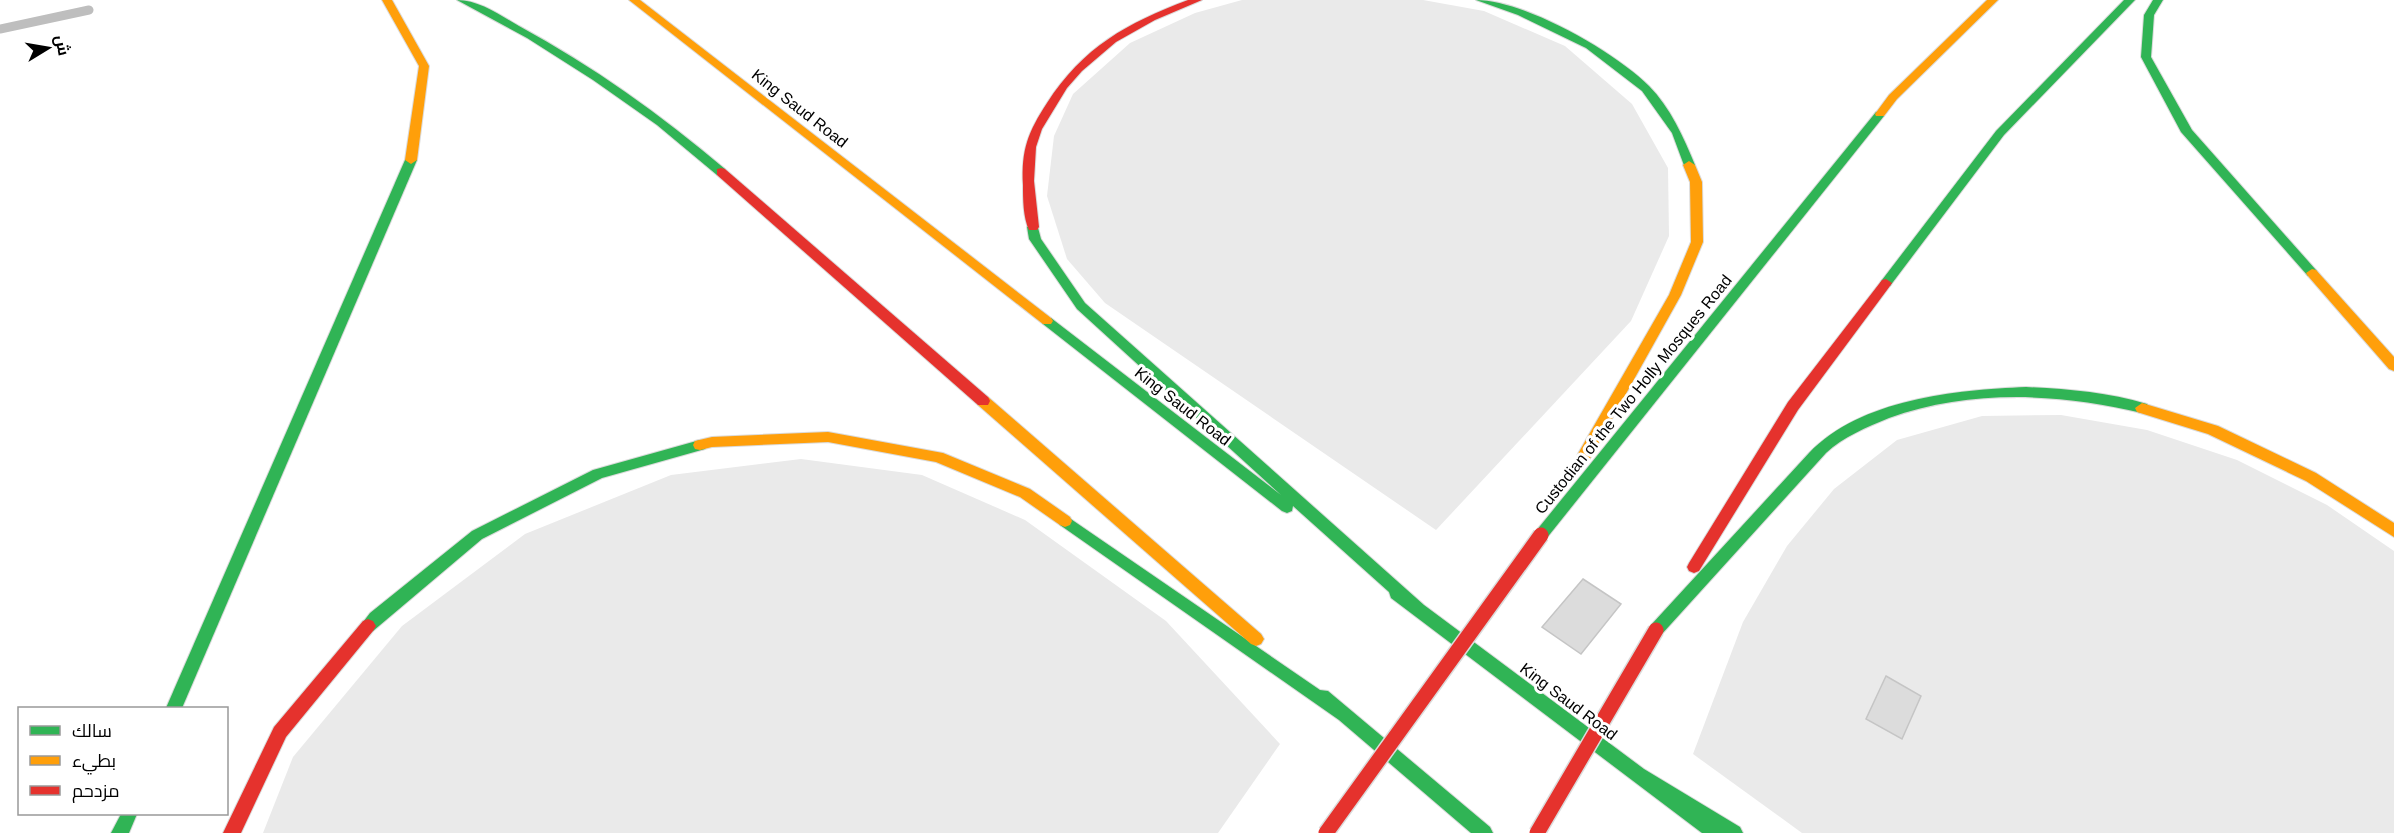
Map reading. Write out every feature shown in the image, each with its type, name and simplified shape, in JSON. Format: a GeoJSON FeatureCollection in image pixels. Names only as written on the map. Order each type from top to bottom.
{"type":"FeatureCollection","features":[{"type":"Feature","properties":{"kind":"main road"},"geometry":{"type":"LineString","coordinates":[[174,707],[411,160],[423,66],[387,0]]}},
{"type":"Feature","properties":{"kind":"main road"},"geometry":{"type":"LineString","coordinates":[[462,0],[511,24],[567,58],[683,139],[1342,714],[1484,833]]}},
{"type":"Feature","properties":{"kind":"main road","name":"King Saud Road"},"geometry":{"type":"LineString","coordinates":[[634,0],[1418,609],[1716,833]]}},
{"type":"Feature","properties":{"kind":"main road"},"geometry":{"type":"LineString","coordinates":[[1197,0],[1155,16],[1098,48],[1062,85],[1033,136],[1027,184],[1035,238],[1081,306],[1418,609]]}},
{"type":"Feature","properties":{"kind":"main road"},"geometry":{"type":"LineString","coordinates":[[1481,0],[1522,13],[1590,46],[1646,89],[1677,133],[1695,182],[1697,242],[1675,295],[1541,535]]}},
{"type":"Feature","properties":{"kind":"main road","name":"Custodian of the Two Holly Mosques Road"},"geometry":{"type":"LineString","coordinates":[[1326,833],[1541,535],[1893,97],[1993,0]]}},
{"type":"Feature","properties":{"kind":"main road"},"geometry":{"type":"LineString","coordinates":[[1537,833],[1656,630],[1801,396],[2000,133],[2130,0]]}},
{"type":"Feature","properties":{"kind":"main road"},"geometry":{"type":"LineString","coordinates":[[2158,0],[2149,15],[2146,57],[2187,132],[2394,366]]}},
{"type":"Feature","properties":{"kind":"main road"},"geometry":{"type":"LineString","coordinates":[[1656,630],[1831,440],[1889,411],[1937,399],[2028,390],[2122,402],[2213,430],[2311,477],[2394,531]]}},
{"type":"Feature","properties":{"kind":"main road"},"geometry":{"type":"LineString","coordinates":[[232,833],[280,732],[375,618],[477,536],[598,474],[712,442],[828,437],[938,457],[1025,493],[1342,714]]}},
{"type":"Feature","properties":{"kind":"main road"},"geometry":{"type":"LineString","coordinates":[[1642,776],[1734,833]]}},
{"type":"Feature","properties":{"kind":"main road"},"geometry":{"type":"LineString","coordinates":[[120,833],[128,815]]}},
{"type":"Feature","properties":{"kind":"lane"},"geometry":{"type":"LineString","coordinates":[[0,29],[89,10]]}},
{"type":"Feature","properties":{"kind":"shaded area"},"geometry":{"type":"Polygon","coordinates":[[[1242,0],[1423,0],[1484,11],[1565,46],[1632,104],[1668,168],[1669,236],[1631,321],[1436,530],[1105,303],[1067,259],[1047,196],[1054,136],[1073,94],[1130,43],[1195,13],[1242,0]]]}},
{"type":"Feature","properties":{"kind":"shaded area"},"geometry":{"type":"Polygon","coordinates":[[[2061,415],[2147,430],[2237,460],[2327,505],[2394,551],[2394,833],[1802,833],[1693,754],[1743,622],[1787,546],[1834,489],[1897,440],[1982,416],[2061,415]]]}},
{"type":"Feature","properties":{"kind":"shaded area"},"geometry":{"type":"Polygon","coordinates":[[[801,459],[922,475],[1025,520],[1166,621],[1280,744],[1218,833],[263,833],[293,757],[402,626],[525,534],[671,475],[801,459]]]}},
{"type":"Feature","properties":{"kind":"building"},"geometry":{"type":"Polygon","coordinates":[[[1583,579],[1621,604],[1581,654],[1542,627],[1583,579]]]}},
{"type":"Feature","properties":{"kind":"building"},"geometry":{"type":"Polygon","coordinates":[[[1886,676],[1921,696],[1902,739],[1866,719],[1886,676]]]}},
{"type":"Feature","properties":{"kind":"traffic: fast"},"geometry":{"type":"LineString","coordinates":[[462,0],[531,36],[597,77],[661,123],[721,172]]}},
{"type":"Feature","properties":{"kind":"traffic: fast"},"geometry":{"type":"LineString","coordinates":[[1481,0],[1522,13],[1590,46],[1646,89],[1677,133],[1689,165]]}},
{"type":"Feature","properties":{"kind":"traffic: fast"},"geometry":{"type":"LineString","coordinates":[[1886,283],[2000,133],[2130,0]]}},
{"type":"Feature","properties":{"kind":"traffic: fast"},"geometry":{"type":"LineString","coordinates":[[2158,0],[2149,15],[2146,57],[2187,132],[2312,273]]}},
{"type":"Feature","properties":{"kind":"traffic: fast"},"geometry":{"type":"LineString","coordinates":[[1541,535],[1880,114]]}},
{"type":"Feature","properties":{"kind":"traffic: fast"},"geometry":{"type":"LineString","coordinates":[[174,707],[411,160]]}},
{"type":"Feature","properties":{"kind":"traffic: fast"},"geometry":{"type":"LineString","coordinates":[[1033,227],[1035,239],[1081,306],[1418,609]]}},
{"type":"Feature","properties":{"kind":"traffic: fast"},"geometry":{"type":"LineString","coordinates":[[1047,321],[1287,507]]}},
{"type":"Feature","properties":{"kind":"traffic: fast"},"geometry":{"type":"LineString","coordinates":[[1656,630],[1821,450],[1833,439],[1866,422],[1903,408],[1942,399],[1984,394],[2026,392],[2067,394],[2106,399],[2142,408]]}},
{"type":"Feature","properties":{"kind":"traffic: fast"},"geometry":{"type":"LineString","coordinates":[[368,626],[477,535],[598,474],[700,445]]}},
{"type":"Feature","properties":{"kind":"traffic: fast"},"geometry":{"type":"LineString","coordinates":[[1065,521],[1342,714]]}},
{"type":"Feature","properties":{"kind":"traffic: fast"},"geometry":{"type":"LineString","coordinates":[[1396,593],[1716,833]]}},
{"type":"Feature","properties":{"kind":"traffic: fast"},"geometry":{"type":"LineString","coordinates":[[1322,696],[1484,833]]}},
{"type":"Feature","properties":{"kind":"traffic: fast"},"geometry":{"type":"LineString","coordinates":[[1642,776],[1734,833]]}},
{"type":"Feature","properties":{"kind":"traffic: fast"},"geometry":{"type":"LineString","coordinates":[[120,833],[129,815]]}},
{"type":"Feature","properties":{"kind":"traffic: slow"},"geometry":{"type":"LineString","coordinates":[[387,0],[424,66],[411,160]]}},
{"type":"Feature","properties":{"kind":"traffic: slow"},"geometry":{"type":"LineString","coordinates":[[634,0],[1047,321]]}},
{"type":"Feature","properties":{"kind":"traffic: slow"},"geometry":{"type":"LineString","coordinates":[[1880,114],[1893,97],[1993,0]]}},
{"type":"Feature","properties":{"kind":"traffic: slow"},"geometry":{"type":"LineString","coordinates":[[1584,456],[1675,295],[1697,242],[1696,182],[1689,165]]}},
{"type":"Feature","properties":{"kind":"traffic: slow"},"geometry":{"type":"LineString","coordinates":[[2312,273],[2394,366]]}},
{"type":"Feature","properties":{"kind":"traffic: slow"},"geometry":{"type":"LineString","coordinates":[[983,401],[1256,639]]}},
{"type":"Feature","properties":{"kind":"traffic: slow"},"geometry":{"type":"LineString","coordinates":[[2142,408],[2213,430],[2311,477],[2394,531]]}},
{"type":"Feature","properties":{"kind":"traffic: slow"},"geometry":{"type":"LineString","coordinates":[[700,445],[712,442],[828,437],[938,457],[1025,493],[1065,521]]}},
{"type":"Feature","properties":{"kind":"traffic: jam"},"geometry":{"type":"LineString","coordinates":[[1033,227],[1028,181],[1030,147],[1036,129],[1063,87],[1078,68],[1112,40],[1152,18],[1197,0]]}},
{"type":"Feature","properties":{"kind":"traffic: jam"},"geometry":{"type":"LineString","coordinates":[[721,172],[983,401]]}},
{"type":"Feature","properties":{"kind":"traffic: jam"},"geometry":{"type":"LineString","coordinates":[[1694,567],[1793,406],[1886,283]]}},
{"type":"Feature","properties":{"kind":"traffic: jam"},"geometry":{"type":"LineString","coordinates":[[1326,833],[1541,535]]}},
{"type":"Feature","properties":{"kind":"traffic: jam"},"geometry":{"type":"LineString","coordinates":[[232,833],[280,732],[368,626]]}},
{"type":"Feature","properties":{"kind":"traffic: jam"},"geometry":{"type":"LineString","coordinates":[[1537,833],[1656,630]]}}]}
